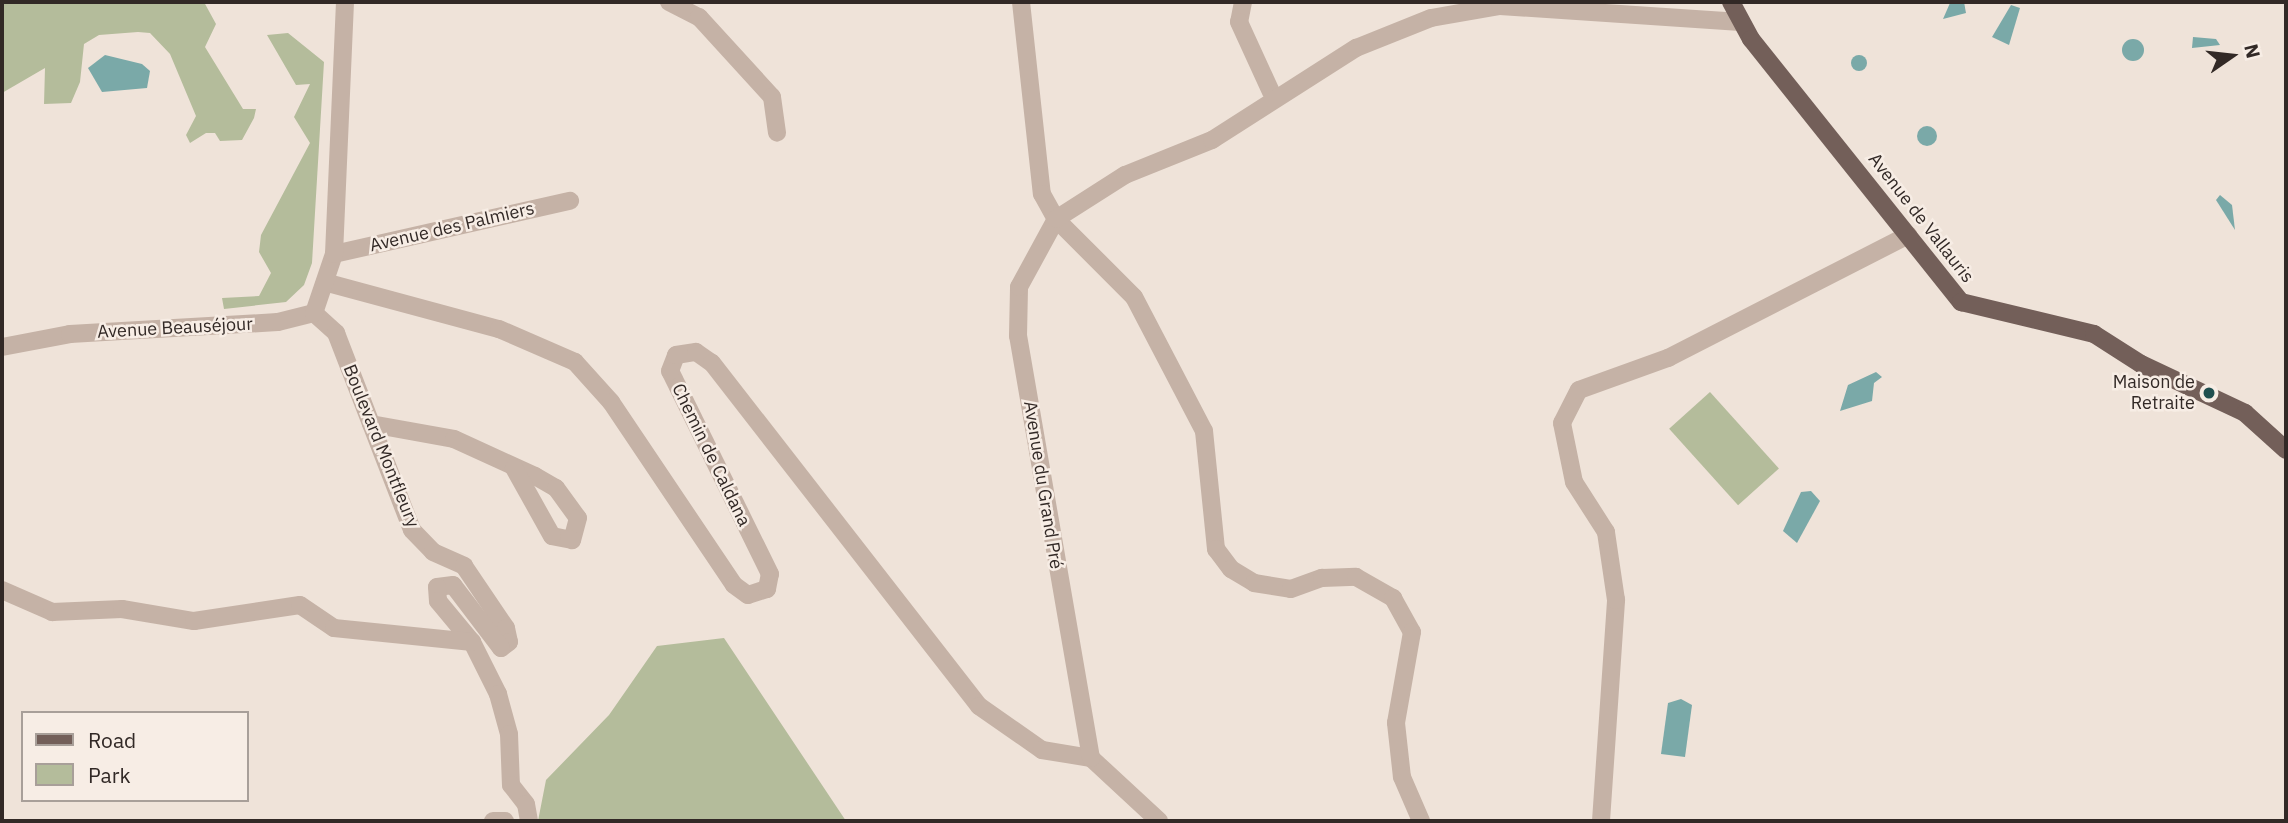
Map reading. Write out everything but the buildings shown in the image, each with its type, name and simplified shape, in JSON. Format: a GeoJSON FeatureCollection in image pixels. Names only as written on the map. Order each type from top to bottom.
{"type":"FeatureCollection","features":[{"type":"Feature","properties":{"kind":"main road","name":"Avenue de Vallauris"},"geometry":{"type":"LineString","coordinates":[[1731,2],[1740,22],[1961,302],[2094,334],[2141,364],[2245,412],[2284,450]]}},
{"type":"Feature","properties":{"kind":"street"},"geometry":{"type":"LineString","coordinates":[[314,313],[328,283],[334,254],[345,2]]}},
{"type":"Feature","properties":{"kind":"street"},"geometry":{"type":"LineString","coordinates":[[669,2],[699,17],[772,97],[777,133]]}},
{"type":"Feature","properties":{"kind":"street"},"geometry":{"type":"LineString","coordinates":[[1021,2],[1042,194],[1056,219],[1134,297],[1204,431],[1211,531],[1231,569],[1254,583],[1291,589],[1322,578],[1356,577],[1393,598],[1412,632],[1396,723],[1402,777],[1421,821]]}},
{"type":"Feature","properties":{"kind":"street"},"geometry":{"type":"LineString","coordinates":[[1243,2],[1240,22],[1271,92]]}},
{"type":"Feature","properties":{"kind":"street"},"geometry":{"type":"LineString","coordinates":[[1056,219],[1125,175],[1212,140],[1356,48],[1431,18],[1500,6],[1740,22]]}},
{"type":"Feature","properties":{"kind":"street","name":"Avenue des Palmiers"},"geometry":{"type":"LineString","coordinates":[[334,254],[570,201]]}},
{"type":"Feature","properties":{"kind":"street","name":"Avenue du Grand Pré"},"geometry":{"type":"LineString","coordinates":[[1056,219],[1019,287],[1018,336],[1090,758]]}},
{"type":"Feature","properties":{"kind":"street"},"geometry":{"type":"LineString","coordinates":[[1601,821],[1616,600],[1606,532],[1574,482],[1562,423],[1579,390],[1668,358],[1908,235]]}},
{"type":"Feature","properties":{"kind":"street","name":"Chemin de Caldana"},"geometry":{"type":"LineString","coordinates":[[328,283],[499,329],[575,362],[611,402],[734,585],[748,595],[767,589],[771,574],[670,372],[676,355],[695,352],[747,405],[979,706],[1042,750],[1090,758]]}},
{"type":"Feature","properties":{"kind":"street","name":"Avenue Beauséjour"},"geometry":{"type":"LineString","coordinates":[[2,347],[70,334],[278,322],[314,313]]}},
{"type":"Feature","properties":{"kind":"street","name":"Boulevard Montfleury"},"geometry":{"type":"LineString","coordinates":[[314,313],[336,333],[412,530],[433,552],[471,574],[509,635],[506,647],[496,645],[458,590],[440,584],[438,601],[472,642],[506,714],[510,785],[526,804],[529,821]]}},
{"type":"Feature","properties":{"kind":"street"},"geometry":{"type":"LineString","coordinates":[[371,424],[454,439],[514,468]]}},
{"type":"Feature","properties":{"kind":"street"},"geometry":{"type":"LineString","coordinates":[[2,590],[52,612],[122,609],[194,621],[300,605],[320,621],[353,632],[472,642]]}},
{"type":"Feature","properties":{"kind":"street"},"geometry":{"type":"LineString","coordinates":[[1090,758],[1159,821]]}},
{"type":"Feature","properties":{"kind":"street"},"geometry":{"type":"LineString","coordinates":[[493,821],[505,821]]}},
{"type":"Feature","properties":{"kind":"green space"},"geometry":{"type":"Polygon","coordinates":[[[2,2],[204,2],[216,24],[205,47],[243,109],[256,109],[254,118],[242,140],[220,141],[215,133],[206,133],[190,143],[186,135],[196,116],[170,54],[150,33],[99,35],[84,44],[80,82],[71,103],[44,104],[45,68],[2,93],[2,2]]]}},
{"type":"Feature","properties":{"kind":"green space"},"geometry":{"type":"Polygon","coordinates":[[[288,33],[324,62],[312,263],[304,285],[286,302],[224,309],[222,298],[259,296],[271,273],[259,252],[261,235],[310,143],[294,117],[310,84],[296,85],[267,35],[288,33]]]}},
{"type":"Feature","properties":{"kind":"green space"},"geometry":{"type":"Polygon","coordinates":[[[1710,392],[1779,469],[1738,505],[1669,429],[1710,392]]]}},
{"type":"Feature","properties":{"kind":"green space"},"geometry":{"type":"Polygon","coordinates":[[[724,638],[846,821],[538,821],[546,780],[609,715],[657,646],[724,638]]]}},
{"type":"Feature","properties":{"kind":"water"},"geometry":{"type":"Polygon","coordinates":[[[1964,2],[1966,13],[1943,19],[1950,3],[1964,2]]]}},
{"type":"Feature","properties":{"kind":"water"},"geometry":{"type":"Polygon","coordinates":[[[2011,5],[2020,8],[2009,45],[1992,37],[2011,5]]]}},
{"type":"Feature","properties":{"kind":"water"},"geometry":{"type":"Polygon","coordinates":[[[2193,37],[2216,39],[2220,45],[2192,48],[2193,37]]]}},
{"type":"Feature","properties":{"kind":"water"},"geometry":{"type":"Polygon","coordinates":[[[2133,39],[2143,46],[2144,50],[2137,60],[2133,61],[2123,54],[2122,50],[2129,40],[2133,39]]]}},
{"type":"Feature","properties":{"kind":"water"},"geometry":{"type":"Polygon","coordinates":[[[105,55],[142,64],[150,71],[147,88],[102,92],[88,68],[105,55]]]}},
{"type":"Feature","properties":{"kind":"water"},"geometry":{"type":"Polygon","coordinates":[[[1856,55],[1862,55],[1867,63],[1865,69],[1856,71],[1851,66],[1851,60],[1856,55]]]}},
{"type":"Feature","properties":{"kind":"water"},"geometry":{"type":"Polygon","coordinates":[[[1923,126],[1931,126],[1937,136],[1931,146],[1923,146],[1917,140],[1917,132],[1923,126]]]}},
{"type":"Feature","properties":{"kind":"water"},"geometry":{"type":"Polygon","coordinates":[[[2220,195],[2232,205],[2235,230],[2216,200],[2220,195]]]}},
{"type":"Feature","properties":{"kind":"water"},"geometry":{"type":"Polygon","coordinates":[[[1876,372],[1882,377],[1874,383],[1872,401],[1840,411],[1848,385],[1876,372]]]}},
{"type":"Feature","properties":{"kind":"water"},"geometry":{"type":"Polygon","coordinates":[[[1811,491],[1820,501],[1797,543],[1783,531],[1801,492],[1811,491]]]}},
{"type":"Feature","properties":{"kind":"water"},"geometry":{"type":"Polygon","coordinates":[[[1681,699],[1692,705],[1685,757],[1661,754],[1668,703],[1681,699]]]}},
{"type":"Feature","properties":{"kind":"place","name":"Maison de Retraite"},"geometry":{"type":"Point","coordinates":[2209,393]}}]}
